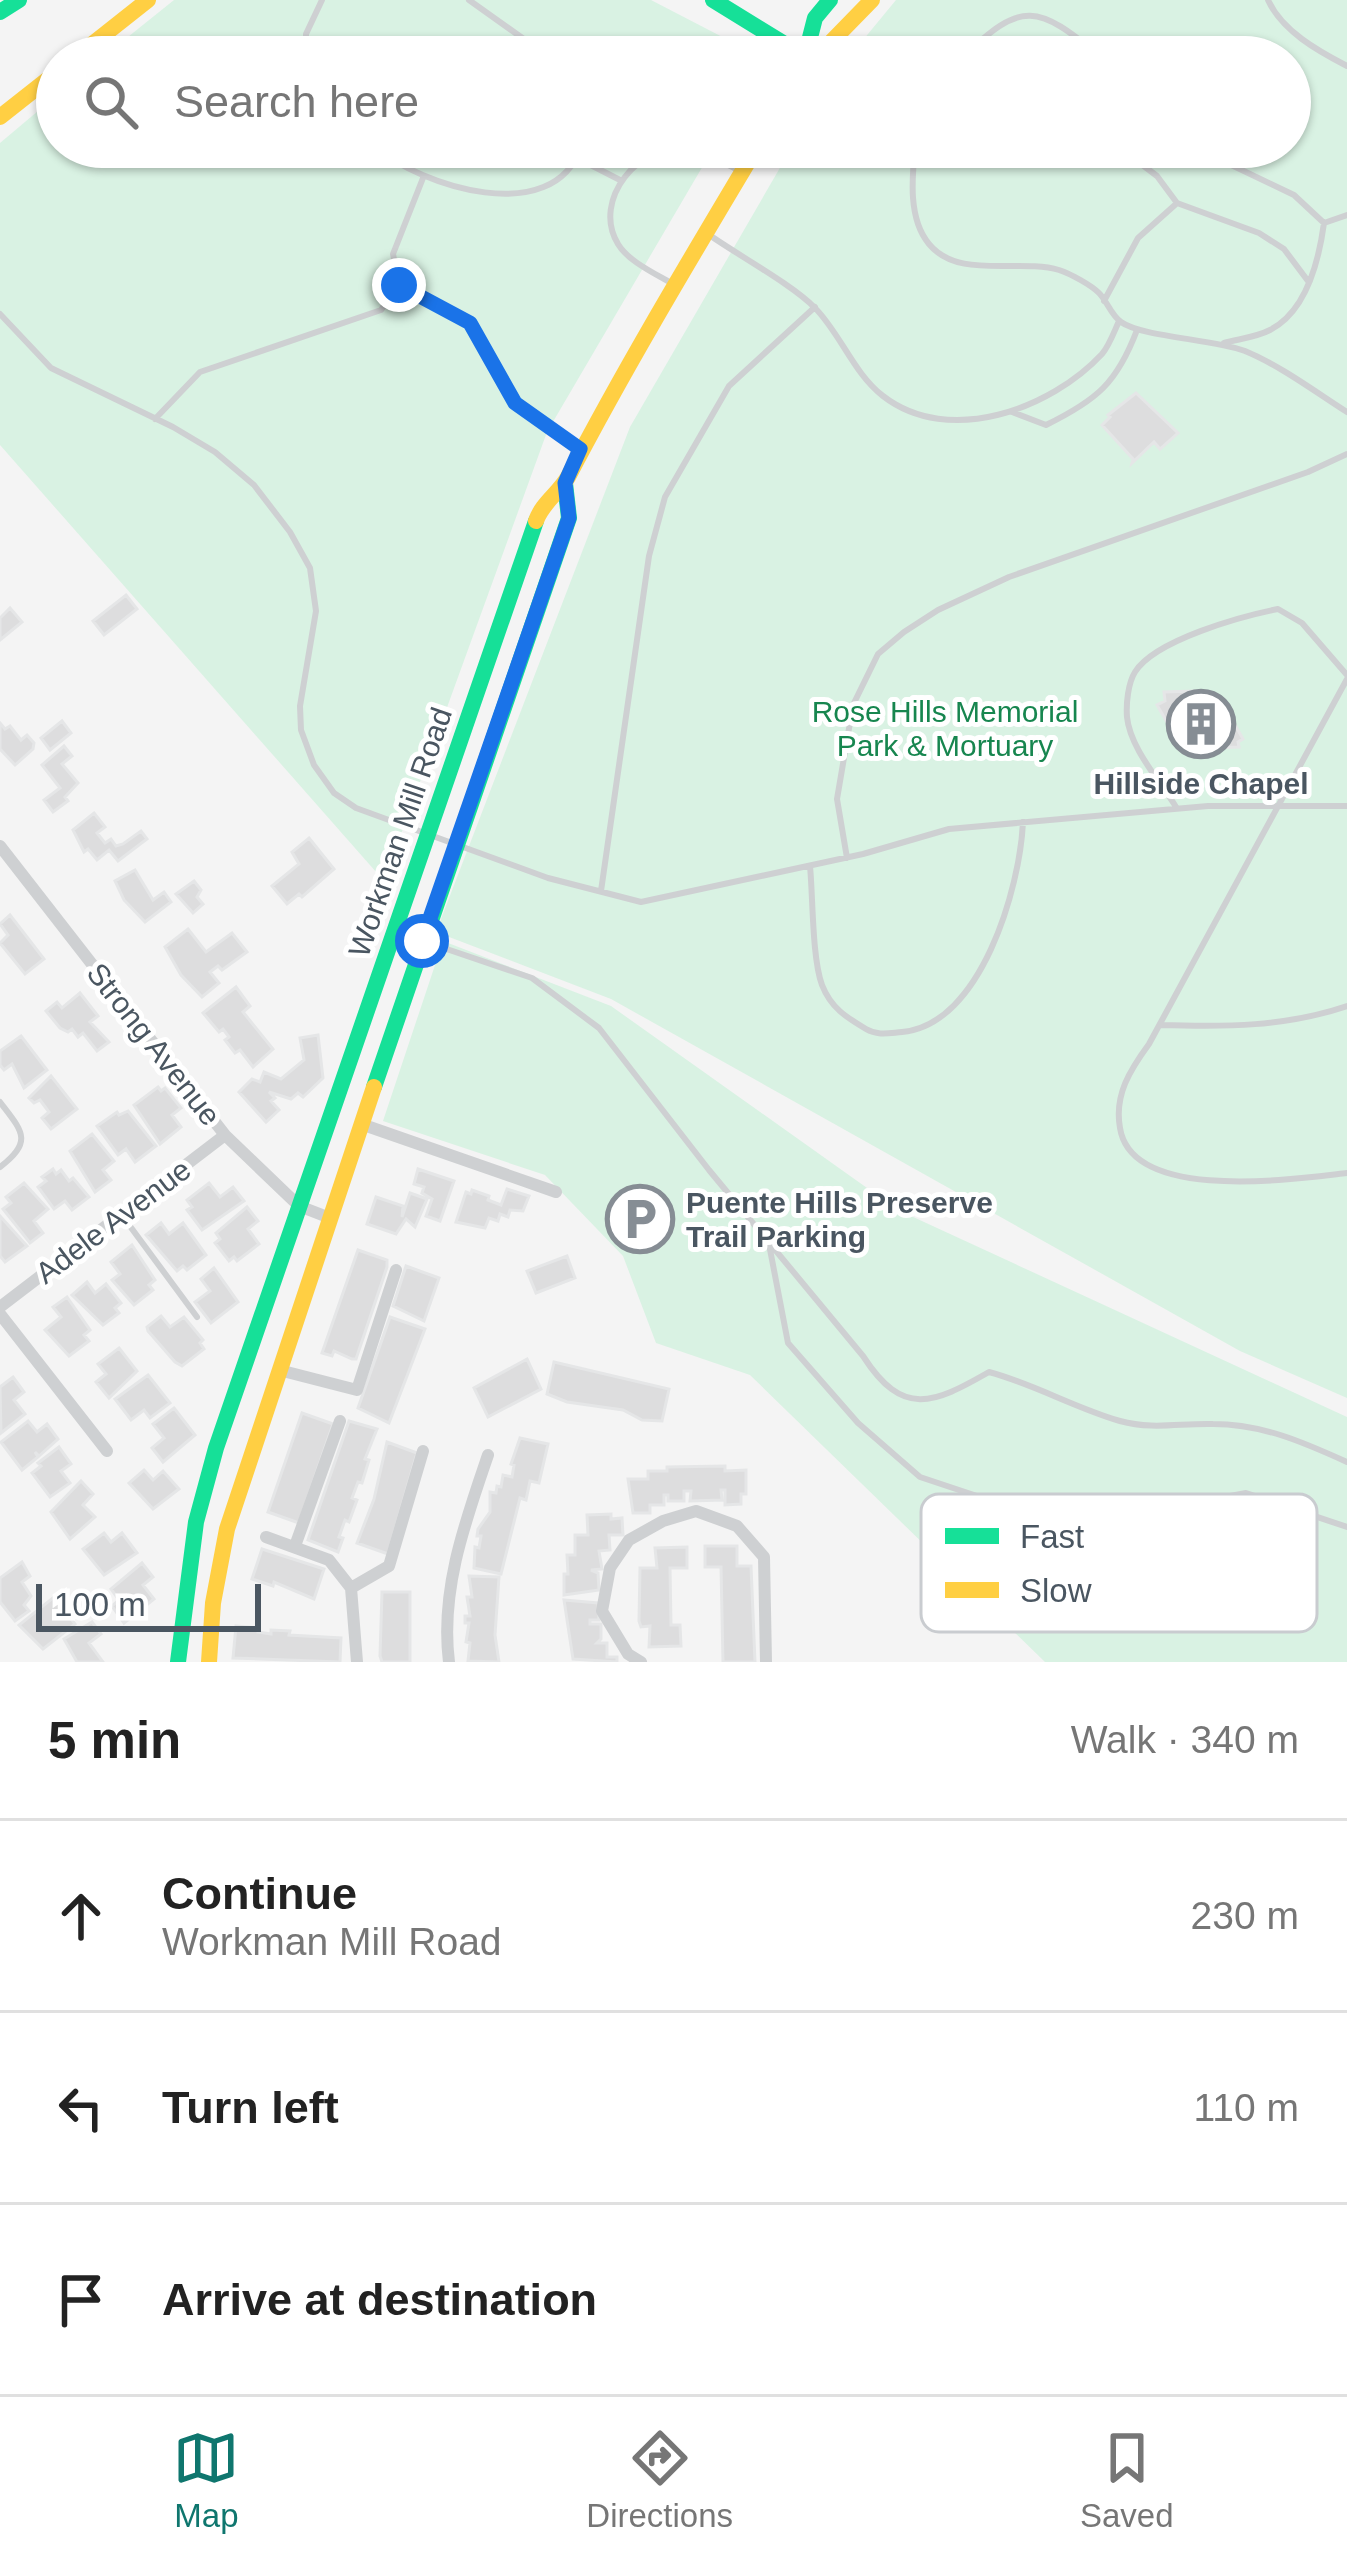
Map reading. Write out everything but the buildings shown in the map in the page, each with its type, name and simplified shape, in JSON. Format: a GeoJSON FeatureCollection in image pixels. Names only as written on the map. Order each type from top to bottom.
{"type":"FeatureCollection","features":[{"type":"Feature","properties":{"kind":"main road"},"geometry":{"type":"LineString","coordinates":[[0,12],[19,0]]}},
{"type":"Feature","properties":{"kind":"main road"},"geometry":{"type":"LineString","coordinates":[[103,36],[148,0]]}},
{"type":"Feature","properties":{"kind":"main road"},"geometry":{"type":"LineString","coordinates":[[713,0],[772,36]]}},
{"type":"Feature","properties":{"kind":"main road"},"geometry":{"type":"LineString","coordinates":[[811,36],[815,18],[830,0]]}},
{"type":"Feature","properties":{"kind":"main road"},"geometry":{"type":"LineString","coordinates":[[837,36],[872,0]]}},
{"type":"Feature","properties":{"kind":"main road"},"geometry":{"type":"LineString","coordinates":[[0,117],[36,89]]}},
{"type":"Feature","properties":{"kind":"main road","name":"Workman Mill Road"},"geometry":{"type":"LineString","coordinates":[[178,1662],[196,1522],[217,1448],[539,511],[565,483],[637,345],[747,168]]}},
{"type":"Feature","properties":{"kind":"main road","name":"Workman Mill Road"},"geometry":{"type":"LineString","coordinates":[[209,1662],[213,1603],[227,1529],[454,842],[569,518],[565,483]]}},
{"type":"Feature","properties":{"kind":"street","name":"Strong Avenue"},"geometry":{"type":"LineString","coordinates":[[0,846],[225,1135],[299,1206],[330,1218]]}},
{"type":"Feature","properties":{"kind":"street"},"geometry":{"type":"LineString","coordinates":[[361,1124],[556,1192]]}},
{"type":"Feature","properties":{"kind":"street","name":"Adele Avenue"},"geometry":{"type":"LineString","coordinates":[[0,1310],[225,1135]]}},
{"type":"Feature","properties":{"kind":"street"},"geometry":{"type":"LineString","coordinates":[[279,1370],[357,1390],[396,1270]]}},
{"type":"Feature","properties":{"kind":"street"},"geometry":{"type":"LineString","coordinates":[[0,1310],[107,1450]]}},
{"type":"Feature","properties":{"kind":"street"},"geometry":{"type":"LineString","coordinates":[[295,1546],[340,1421]]}},
{"type":"Feature","properties":{"kind":"street"},"geometry":{"type":"LineString","coordinates":[[351,1588],[389,1566],[423,1451]]}},
{"type":"Feature","properties":{"kind":"street"},"geometry":{"type":"LineString","coordinates":[[449,1662],[446,1635],[458,1541],[488,1455]]}},
{"type":"Feature","properties":{"kind":"street"},"geometry":{"type":"LineString","coordinates":[[640,1662],[628,1654],[602,1611],[610,1568],[629,1540],[663,1521],[696,1511],[737,1526],[764,1557],[766,1662]]}},
{"type":"Feature","properties":{"kind":"street"},"geometry":{"type":"LineString","coordinates":[[266,1537],[328,1560],[351,1588],[357,1662]]}},
{"type":"Feature","properties":{"kind":"lane"},"geometry":{"type":"LineString","coordinates":[[306,36],[322,0]]}},
{"type":"Feature","properties":{"kind":"lane"},"geometry":{"type":"LineString","coordinates":[[469,0],[520,36]]}},
{"type":"Feature","properties":{"kind":"lane"},"geometry":{"type":"LineString","coordinates":[[1268,0],[1274,13],[1300,36]]}},
{"type":"Feature","properties":{"kind":"lane"},"geometry":{"type":"LineString","coordinates":[[981,36],[998,16],[1020,8],[1039,10],[1073,36]]}},
{"type":"Feature","properties":{"kind":"lane"},"geometry":{"type":"LineString","coordinates":[[1311,46],[1347,67]]}},
{"type":"Feature","properties":{"kind":"lane"},"geometry":{"type":"LineString","coordinates":[[408,168],[423,178],[490,193],[524,195],[565,168]]}},
{"type":"Feature","properties":{"kind":"lane"},"geometry":{"type":"LineString","coordinates":[[597,168],[620,180]]}},
{"type":"Feature","properties":{"kind":"lane"},"geometry":{"type":"LineString","coordinates":[[633,168],[620,180],[611,206],[613,232],[620,248],[677,286]]}},
{"type":"Feature","properties":{"kind":"lane"},"geometry":{"type":"LineString","coordinates":[[733,168],[744,173]]}},
{"type":"Feature","properties":{"kind":"lane"},"geometry":{"type":"LineString","coordinates":[[914,168],[915,222],[930,246],[945,257],[971,265],[1013,264],[1061,271],[1098,292],[1119,321],[1137,330],[1220,344],[1278,368],[1347,412]]}},
{"type":"Feature","properties":{"kind":"lane"},"geometry":{"type":"LineString","coordinates":[[1146,168],[1177,203],[1259,233],[1285,249],[1308,281]]}},
{"type":"Feature","properties":{"kind":"lane"},"geometry":{"type":"LineString","coordinates":[[1238,168],[1294,195],[1324,223]]}},
{"type":"Feature","properties":{"kind":"lane"},"geometry":{"type":"LineString","coordinates":[[155,419],[200,372],[381,310],[399,285],[393,254],[423,178]]}},
{"type":"Feature","properties":{"kind":"lane"},"geometry":{"type":"LineString","coordinates":[[1104,301],[1138,238],[1177,203]]}},
{"type":"Feature","properties":{"kind":"lane"},"geometry":{"type":"LineString","coordinates":[[1324,223],[1347,215]]}},
{"type":"Feature","properties":{"kind":"lane"},"geometry":{"type":"LineString","coordinates":[[1220,344],[1270,330],[1296,307],[1320,256],[1324,223]]}},
{"type":"Feature","properties":{"kind":"lane"},"geometry":{"type":"LineString","coordinates":[[708,234],[815,308],[883,396],[920,414],[965,420],[1012,412],[1053,392],[1104,352],[1119,321]]}},
{"type":"Feature","properties":{"kind":"lane"},"geometry":{"type":"LineString","coordinates":[[399,285],[470,323],[515,403],[580,449]]}},
{"type":"Feature","properties":{"kind":"lane"},"geometry":{"type":"LineString","coordinates":[[601,891],[649,556],[665,497],[730,386],[815,308]]}},
{"type":"Feature","properties":{"kind":"lane"},"geometry":{"type":"LineString","coordinates":[[0,314],[51,368],[215,452],[254,485],[290,532],[310,568],[315,589],[314,640],[300,706],[301,730],[314,765],[334,793],[356,808],[548,878],[641,902],[847,858],[949,829],[1177,808],[1347,806]]}},
{"type":"Feature","properties":{"kind":"lane"},"geometry":{"type":"LineString","coordinates":[[1012,412],[1046,425],[1082,407],[1122,370],[1137,330]]}},
{"type":"Feature","properties":{"kind":"lane"},"geometry":{"type":"LineString","coordinates":[[847,858],[837,799],[853,705],[878,654],[904,632],[938,610],[1009,577],[1347,454]]}},
{"type":"Feature","properties":{"kind":"lane"},"geometry":{"type":"LineString","coordinates":[[1177,808],[1127,721],[1135,673],[1152,654],[1239,616],[1277,609],[1302,623],[1347,677],[1160,1024],[1128,1072],[1117,1110],[1122,1142],[1130,1154],[1156,1169],[1209,1182],[1347,1173]]}},
{"type":"Feature","properties":{"kind":"lane"},"geometry":{"type":"LineString","coordinates":[[810,866],[820,982],[834,1010],[874,1034],[915,1030],[950,1010],[974,981],[1011,903],[1022,858],[1023,822]]}},
{"type":"Feature","properties":{"kind":"lane"},"geometry":{"type":"LineString","coordinates":[[422,941],[532,978],[599,1028],[882,1385],[906,1399],[935,1400],[989,1372],[1119,1421],[1158,1429],[1210,1424],[1259,1427],[1347,1462]]}},
{"type":"Feature","properties":{"kind":"lane"},"geometry":{"type":"LineString","coordinates":[[1160,1024],[1243,1028],[1310,1018],[1347,1006]]}},
{"type":"Feature","properties":{"kind":"lane"},"geometry":{"type":"LineString","coordinates":[[0,1102],[22,1131],[23,1140],[17,1153],[0,1168]]}},
{"type":"Feature","properties":{"kind":"lane"},"geometry":{"type":"LineString","coordinates":[[122,1214],[197,1317]]}},
{"type":"Feature","properties":{"kind":"lane"},"geometry":{"type":"LineString","coordinates":[[767,1235],[788,1342],[858,1423],[920,1477],[971,1494]]}},
{"type":"Feature","properties":{"kind":"lane"},"geometry":{"type":"LineString","coordinates":[[1317,1518],[1347,1528]]}},
{"type":"Feature","properties":{"kind":"green space"},"geometry":{"type":"Polygon","coordinates":[[[174,0],[651,0],[720,36],[129,36],[174,0]]]}},
{"type":"Feature","properties":{"kind":"green space","name":"Rose Hills Memorial Park & Mortuary"},"geometry":{"type":"Polygon","coordinates":[[[896,0],[1347,0],[1347,1398],[1240,1351],[611,999],[436,932],[630,427],[780,168],[1311,168],[1311,36],[866,36],[896,0]]]}},
{"type":"Feature","properties":{"kind":"green space"},"geometry":{"type":"Polygon","coordinates":[[[36,113],[36,168],[702,168],[547,432],[384,881],[0,445],[0,143],[36,113]]]}},
{"type":"Feature","properties":{"kind":"green space"},"geometry":{"type":"Polygon","coordinates":[[[443,941],[611,1006],[898,1210],[1347,1417],[1347,1662],[1045,1662],[1014,1632],[1317,1632],[1317,1494],[921,1494],[921,1541],[750,1375],[656,1343],[623,1256],[545,1175],[383,1121],[443,941]]]}},
{"type":"Feature","properties":{"kind":"traffic: fast"},"geometry":{"type":"LineString","coordinates":[[0,12],[19,0]]}},
{"type":"Feature","properties":{"kind":"traffic: fast"},"geometry":{"type":"LineString","coordinates":[[713,0],[772,36]]}},
{"type":"Feature","properties":{"kind":"traffic: fast"},"geometry":{"type":"LineString","coordinates":[[810,36],[815,18],[830,0]]}},
{"type":"Feature","properties":{"kind":"traffic: fast"},"geometry":{"type":"LineString","coordinates":[[374,1087],[569,518],[565,483]]}},
{"type":"Feature","properties":{"kind":"traffic: fast"},"geometry":{"type":"LineString","coordinates":[[178,1662],[196,1522],[216,1448],[536,521]]}},
{"type":"Feature","properties":{"kind":"traffic: slow"},"geometry":{"type":"LineString","coordinates":[[103,36],[148,0]]}},
{"type":"Feature","properties":{"kind":"traffic: slow"},"geometry":{"type":"LineString","coordinates":[[837,36],[872,0]]}},
{"type":"Feature","properties":{"kind":"traffic: slow"},"geometry":{"type":"LineString","coordinates":[[0,117],[36,89]]}},
{"type":"Feature","properties":{"kind":"traffic: slow"},"geometry":{"type":"LineString","coordinates":[[536,521],[568,477],[745,168]]}},
{"type":"Feature","properties":{"kind":"traffic: slow"},"geometry":{"type":"LineString","coordinates":[[209,1662],[213,1603],[227,1529],[374,1087]]}},
{"type":"Feature","properties":{"kind":"place","name":"Hillside Chapel"},"geometry":{"type":"Point","coordinates":[1201,724]}},
{"type":"Feature","properties":{"kind":"place","name":"Puente Hills Preserve Trail Parking"},"geometry":{"type":"Point","coordinates":[640,1219]}},
{"type":"Feature","properties":{"kind":"route"},"geometry":{"type":"LineString","coordinates":[[399,285],[470,323],[515,403],[580,449],[565,483],[569,518],[422,941]]}}]}
